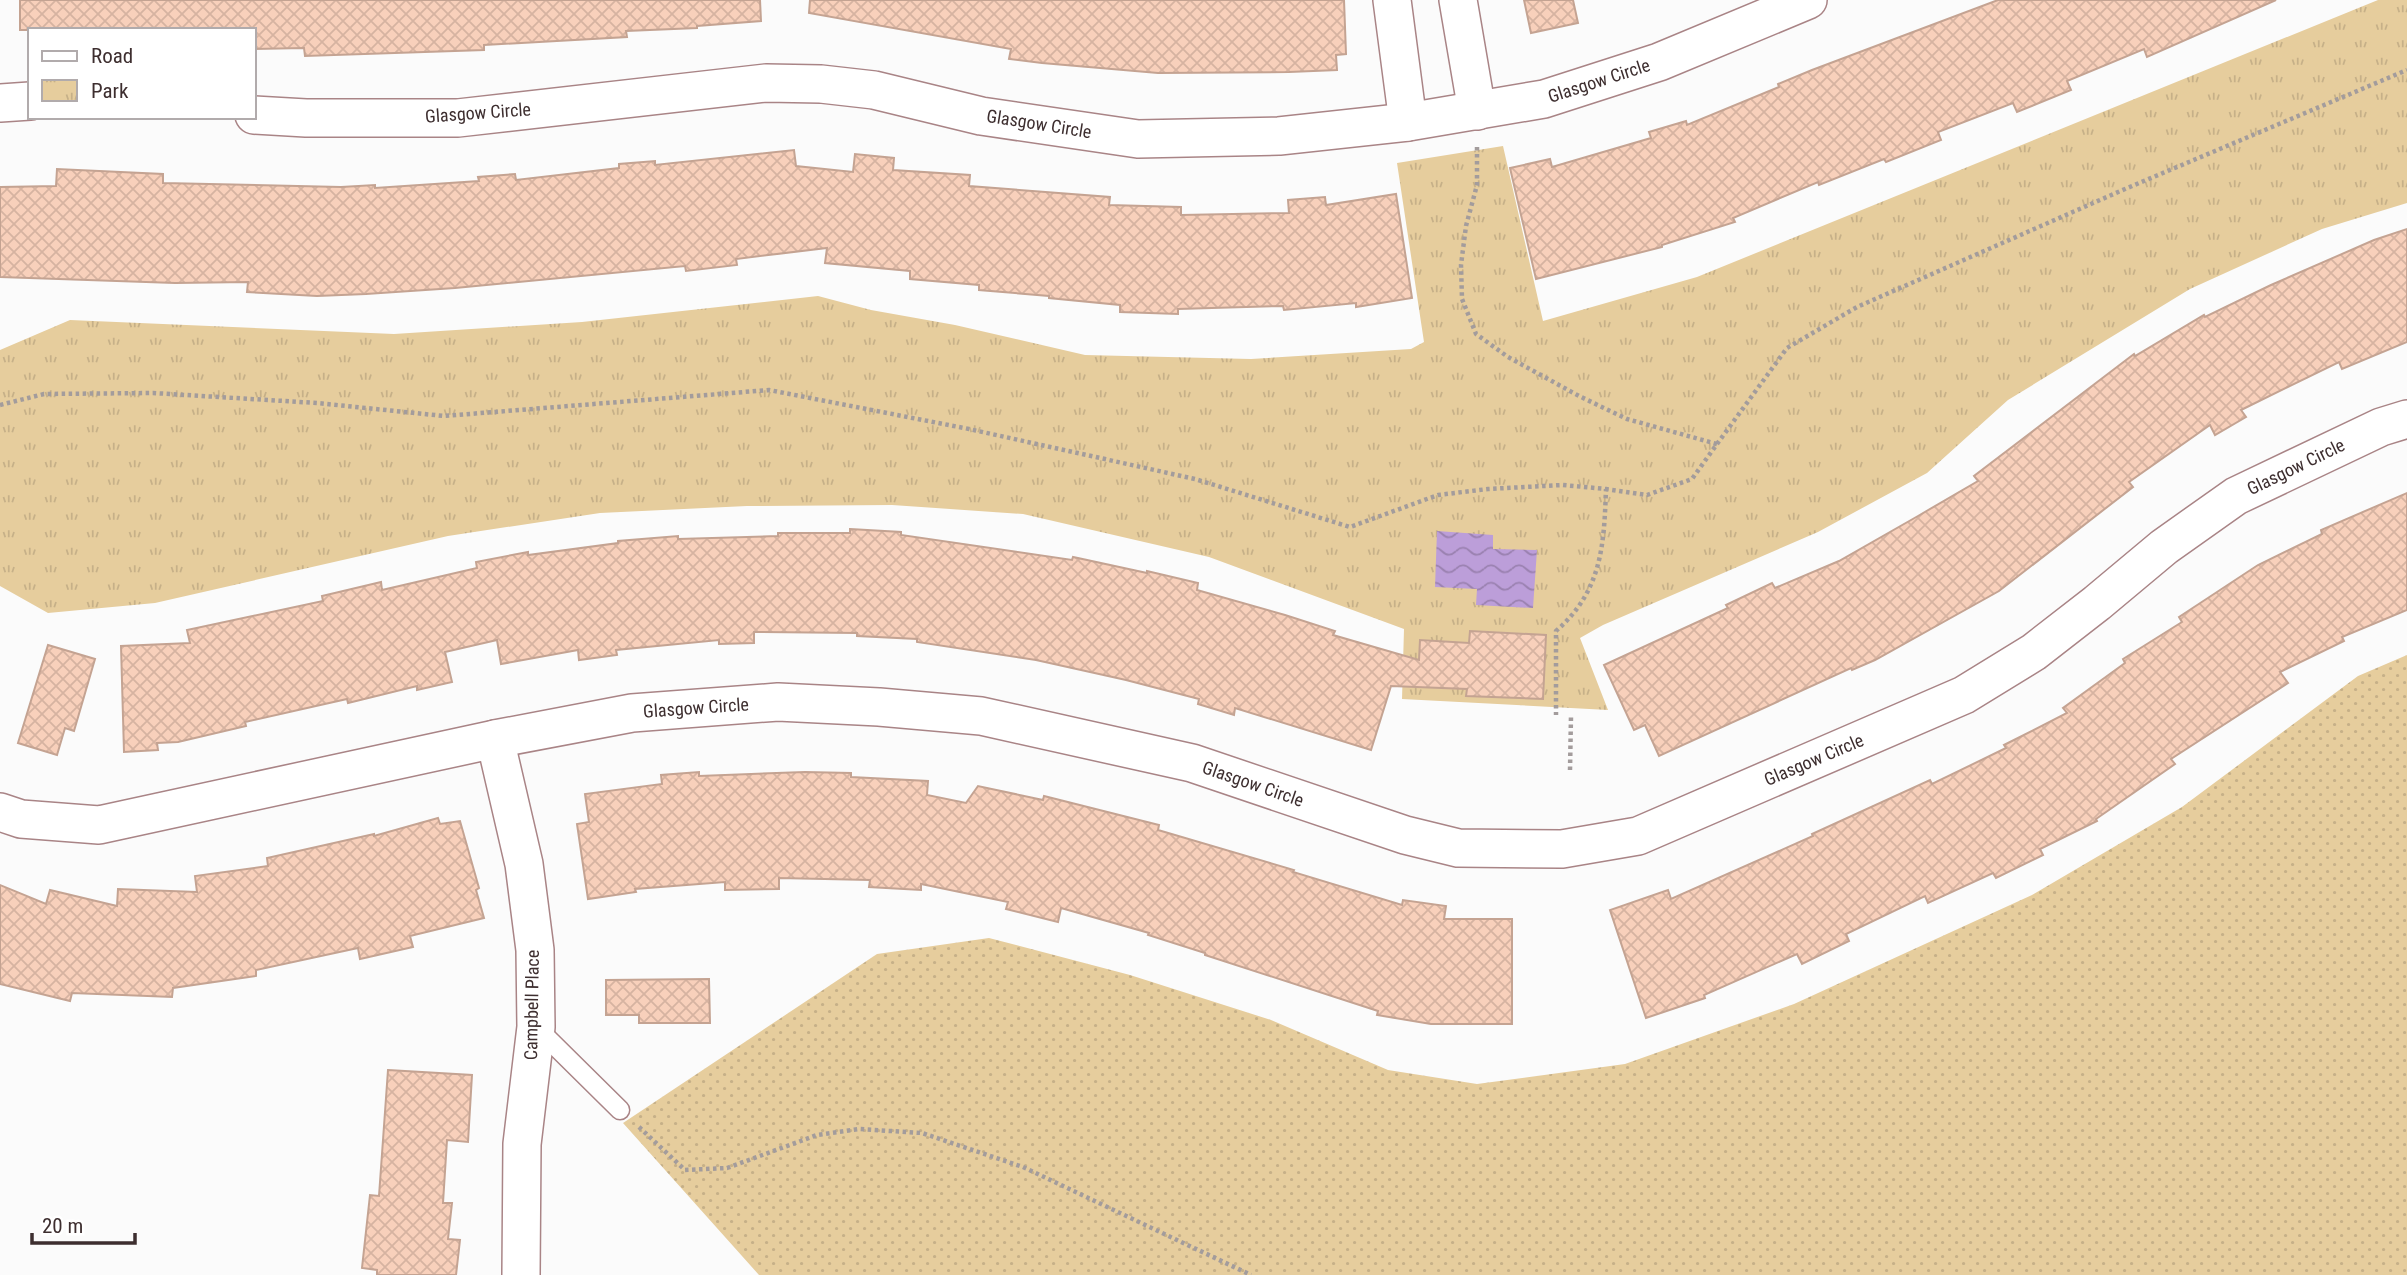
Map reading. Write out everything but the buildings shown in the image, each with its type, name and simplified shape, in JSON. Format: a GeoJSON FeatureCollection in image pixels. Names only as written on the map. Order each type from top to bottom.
{"type":"FeatureCollection","features":[{"type":"Feature","properties":{"kind":"street"},"geometry":{"type":"LineString","coordinates":[[1392,0],[1408,122]]}},
{"type":"Feature","properties":{"kind":"street"},"geometry":{"type":"LineString","coordinates":[[1458,0],[1477,111]]}},
{"type":"Feature","properties":{"kind":"street","name":"Glasgow Circle"},"geometry":{"type":"LineString","coordinates":[[256,115],[306,118],[458,118],[766,83],[821,84],[874,90],[981,116],[1138,139],[1279,136],[1408,122],[1544,100],[1659,62],[1808,0]]}},
{"type":"Feature","properties":{"kind":"street"},"geometry":{"type":"LineString","coordinates":[[0,103],[28,101]]}},
{"type":"Feature","properties":{"kind":"street","name":"Glasgow Circle"},"geometry":{"type":"LineString","coordinates":[[0,812],[21,819],[99,825],[495,739],[632,713],[778,702],[981,716],[1192,764],[1405,835],[1458,848],[1534,850],[1587,846],[1638,836],[1964,695],[2034,652],[2164,547],[2236,496],[2381,427],[2407,419]]}},
{"type":"Feature","properties":{"kind":"street","name":"Campbell Place"},"geometry":{"type":"LineString","coordinates":[[495,739],[524,864],[535,950],[536,1027],[522,1144],[521,1275]]}},
{"type":"Feature","properties":{"kind":"lane"},"geometry":{"type":"LineString","coordinates":[[536,1027],[620,1110]]}},
{"type":"Feature","properties":{"kind":"path"},"geometry":{"type":"LineString","coordinates":[[0,405],[44,394],[153,393],[317,403],[444,416],[769,390],[969,429],[1195,479],[1350,527],[1438,495],[1488,489],[1563,485],[1647,495],[1692,480],[1787,348],[1857,307],[2125,189],[2407,70]]}},
{"type":"Feature","properties":{"kind":"path"},"geometry":{"type":"LineString","coordinates":[[1477,111],[1477,185],[1466,226],[1461,265],[1462,299],[1476,334],[1508,357],[1578,396],[1627,419],[1717,444]]}},
{"type":"Feature","properties":{"kind":"path"},"geometry":{"type":"LineString","coordinates":[[1556,715],[1556,631],[1574,615],[1590,589],[1604,542],[1606,489]]}},
{"type":"Feature","properties":{"kind":"path"},"geometry":{"type":"LineString","coordinates":[[1570,770],[1571,716]]}},
{"type":"Feature","properties":{"kind":"path"},"geometry":{"type":"LineString","coordinates":[[620,1110],[685,1170],[727,1168],[817,1135],[859,1129],[922,1133],[1023,1167],[1251,1275]]}},
{"type":"Feature","properties":{"kind":"green space"},"geometry":{"type":"Polygon","coordinates":[[[2378,0],[2407,0],[2407,203],[2322,229],[2190,289],[2008,400],[1927,473],[1818,532],[1603,625],[1580,638],[1608,710],[1402,699],[1404,629],[1209,557],[1023,514],[892,505],[747,506],[600,513],[448,536],[155,603],[48,613],[0,586],[0,350],[70,320],[394,334],[582,322],[818,296],[871,310],[955,325],[1085,355],[1251,359],[1411,349],[1424,342],[1397,163],[1503,146],[1543,321],[1697,277],[2378,0]]]}},
{"type":"Feature","properties":{"kind":"green space"},"geometry":{"type":"Polygon","coordinates":[[[2407,655],[2407,1275],[759,1275],[623,1123],[877,954],[989,938],[1130,975],[1271,1020],[1388,1070],[1477,1084],[1625,1064],[1794,1004],[2032,895],[2182,807],[2358,676],[2407,655]]]}},
{"type":"Feature","properties":{"kind":"water"},"geometry":{"type":"Polygon","coordinates":[[[1437,531],[1493,535],[1493,549],[1537,550],[1533,608],[1476,605],[1477,589],[1435,587],[1437,531]]]}}]}
